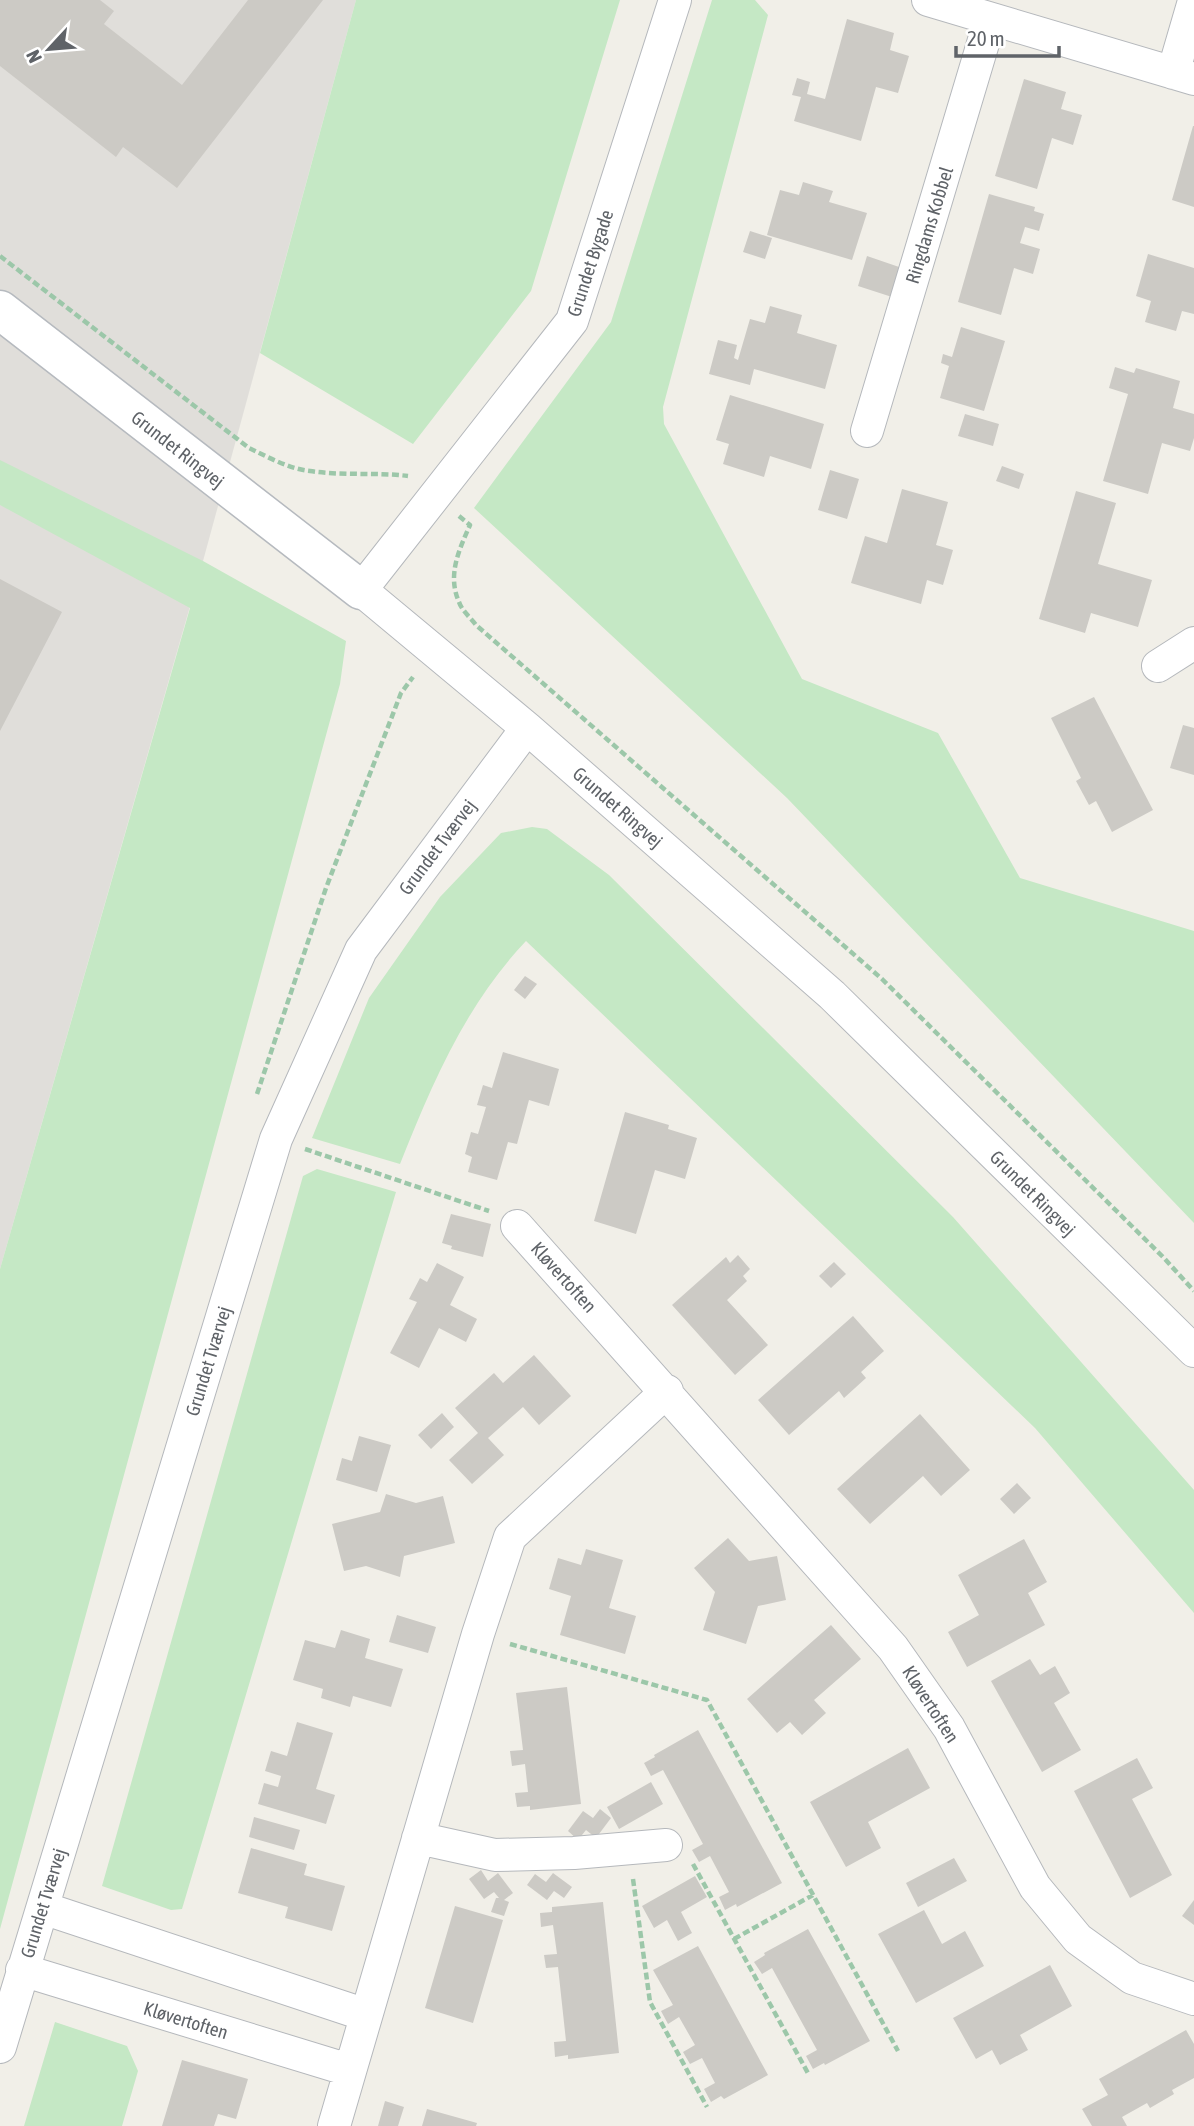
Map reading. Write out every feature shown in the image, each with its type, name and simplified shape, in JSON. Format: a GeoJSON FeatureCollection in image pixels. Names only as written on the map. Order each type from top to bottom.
{"type":"FeatureCollection","features":[{"type":"Feature","properties":{"kind":"street","name":"Grundet Bygade"},"geometry":{"type":"LineString","coordinates":[[360,590],[572,321],[675,0]]}},
{"type":"Feature","properties":{"kind":"street"},"geometry":{"type":"LineString","coordinates":[[928,0],[1184,76],[1194,1]]}},
{"type":"Feature","properties":{"kind":"street","name":"Ringdams Kobbel"},"geometry":{"type":"LineString","coordinates":[[867,431],[990,19]]}},
{"type":"Feature","properties":{"kind":"street","name":"Grundet Ringvej"},"geometry":{"type":"LineString","coordinates":[[0,310],[360,590],[527,728],[832,995],[1194,1351]]}},
{"type":"Feature","properties":{"kind":"street"},"geometry":{"type":"LineString","coordinates":[[1158,666],[1194,643]]}},
{"type":"Feature","properties":{"kind":"street","name":"Grundet Tværvej"},"geometry":{"type":"LineString","coordinates":[[0,2046],[276,1139],[360,950],[527,728]]}},
{"type":"Feature","properties":{"kind":"street","name":"Kløvertoften"},"geometry":{"type":"LineString","coordinates":[[517,1226],[894,1647],[948,1728],[1035,1887],[1078,1939],[1132,1978],[1194,1999]]}},
{"type":"Feature","properties":{"kind":"street"},"geometry":{"type":"LineString","coordinates":[[334,2126],[478,1634],[510,1537],[667,1391]]}},
{"type":"Feature","properties":{"kind":"street"},"geometry":{"type":"LineString","coordinates":[[418,1838],[495,1855],[574,1853],[666,1845]]}},
{"type":"Feature","properties":{"kind":"street"},"geometry":{"type":"LineString","coordinates":[[43,1908],[366,2015]]}},
{"type":"Feature","properties":{"kind":"street","name":"Kløvertoften"},"geometry":{"type":"LineString","coordinates":[[22,1970],[349,2070]]}},
{"type":"Feature","properties":{"kind":"path"},"geometry":{"type":"LineString","coordinates":[[0,256],[249,448],[276,461],[308,471],[381,472],[412,477],[470,525],[455,561],[454,582],[459,604],[476,625],[882,979],[1163,1257],[1194,1291]]}},
{"type":"Feature","properties":{"kind":"path"},"geometry":{"type":"LineString","coordinates":[[276,1139],[486,1210],[517,1226]]}},
{"type":"Feature","properties":{"kind":"path"},"geometry":{"type":"LineString","coordinates":[[478,1634],[707,1700],[898,2051]]}},
{"type":"Feature","properties":{"kind":"path"},"geometry":{"type":"LineString","coordinates":[[666,1845],[680,1842],[809,2075]]}},
{"type":"Feature","properties":{"kind":"path"},"geometry":{"type":"LineString","coordinates":[[627,1849],[650,2002],[707,2107]]}},
{"type":"Feature","properties":{"kind":"path"},"geometry":{"type":"LineString","coordinates":[[734,1939],[813,1895]]}},
{"type":"Feature","properties":{"kind":"shaded area"},"geometry":{"type":"Polygon","coordinates":[[[0,0],[356,0],[203,561],[0,1269],[0,0]]]}},
{"type":"Feature","properties":{"kind":"green space"},"geometry":{"type":"Polygon","coordinates":[[[356,0],[620,0],[531,291],[413,444],[260,353],[356,0]]]}},
{"type":"Feature","properties":{"kind":"green space"},"geometry":{"type":"Polygon","coordinates":[[[712,0],[755,0],[768,15],[663,407],[664,424],[802,679],[938,733],[1020,878],[1194,931],[1194,1223],[787,798],[474,508],[611,322],[712,0]]]}},
{"type":"Feature","properties":{"kind":"green space"},"geometry":{"type":"Polygon","coordinates":[[[0,460],[203,561],[346,641],[340,684],[0,1929],[0,1269],[190,608],[0,505],[0,460]]]}},
{"type":"Feature","properties":{"kind":"green space"},"geometry":{"type":"Polygon","coordinates":[[[532,827],[547,829],[609,875],[953,1217],[1194,1490],[1194,1613],[1035,1428],[526,941],[485,991],[452,1046],[400,1164],[312,1138],[369,998],[440,897],[501,833],[532,827]]]}},
{"type":"Feature","properties":{"kind":"green space"},"geometry":{"type":"Polygon","coordinates":[[[317,1169],[396,1192],[182,1909],[171,1910],[102,1886],[303,1176],[317,1169]]]}},
{"type":"Feature","properties":{"kind":"green space"},"geometry":{"type":"Polygon","coordinates":[[[55,2022],[127,2046],[138,2071],[122,2126],[24,2126],[55,2022]]]}},
{"type":"Feature","properties":{"kind":"building"},"geometry":{"type":"Polygon","coordinates":[[[0,0],[100,0],[114,11],[104,24],[182,85],[248,0],[323,0],[177,188],[123,147],[116,157],[0,66],[0,0]]]}},
{"type":"Feature","properties":{"kind":"building"},"geometry":{"type":"Polygon","coordinates":[[[847,19],[894,33],[890,50],[909,56],[898,93],[876,87],[861,141],[794,121],[801,97],[792,95],[797,78],[810,82],[807,94],[825,99],[847,19]]]}},
{"type":"Feature","properties":{"kind":"building"},"geometry":{"type":"Polygon","coordinates":[[[1024,79],[1066,92],[1061,109],[1082,115],[1073,145],[1052,138],[1037,189],[995,176],[1024,79]]]}},
{"type":"Feature","properties":{"kind":"building"},"geometry":{"type":"Polygon","coordinates":[[[1194,126],[1194,207],[1172,200],[1194,126]]]}},
{"type":"Feature","properties":{"kind":"building"},"geometry":{"type":"Polygon","coordinates":[[[803,182],[833,191],[829,202],[867,213],[852,260],[767,235],[780,190],[799,195],[803,182]]]}},
{"type":"Feature","properties":{"kind":"building"},"geometry":{"type":"Polygon","coordinates":[[[989,194],[1035,207],[1034,211],[1044,214],[1039,231],[1025,227],[1020,243],[1040,249],[1033,274],[1014,268],[1001,315],[958,302],[989,194]]]}},
{"type":"Feature","properties":{"kind":"building"},"geometry":{"type":"Polygon","coordinates":[[[750,231],[772,238],[765,259],[743,252],[750,231]]]}},
{"type":"Feature","properties":{"kind":"building"},"geometry":{"type":"Polygon","coordinates":[[[1148,254],[1194,268],[1194,314],[1182,311],[1176,331],[1145,322],[1151,301],[1136,296],[1148,254]]]}},
{"type":"Feature","properties":{"kind":"building"},"geometry":{"type":"Polygon","coordinates":[[[867,256],[902,268],[892,297],[858,286],[867,256]]]}},
{"type":"Feature","properties":{"kind":"building"},"geometry":{"type":"Polygon","coordinates":[[[770,306],[802,315],[797,333],[837,345],[825,389],[754,369],[750,385],[709,374],[718,340],[737,345],[734,358],[738,360],[750,319],[765,323],[770,306]]]}},
{"type":"Feature","properties":{"kind":"building"},"geometry":{"type":"Polygon","coordinates":[[[961,327],[1005,341],[984,411],[940,398],[949,366],[941,363],[943,354],[952,357],[961,327]]]}},
{"type":"Feature","properties":{"kind":"building"},"geometry":{"type":"Polygon","coordinates":[[[1115,367],[1134,373],[1136,368],[1180,381],[1173,408],[1194,414],[1194,438],[1190,451],[1162,443],[1148,494],[1103,481],[1128,394],[1109,388],[1115,367]]]}},
{"type":"Feature","properties":{"kind":"building"},"geometry":{"type":"Polygon","coordinates":[[[730,395],[824,424],[811,469],[770,456],[764,477],[723,464],[729,444],[716,440],[730,395]]]}},
{"type":"Feature","properties":{"kind":"building"},"geometry":{"type":"Polygon","coordinates":[[[965,414],[999,424],[993,446],[958,436],[965,414]]]}},
{"type":"Feature","properties":{"kind":"building"},"geometry":{"type":"Polygon","coordinates":[[[1002,466],[1024,474],[1019,489],[996,481],[1002,466]]]}},
{"type":"Feature","properties":{"kind":"building"},"geometry":{"type":"Polygon","coordinates":[[[830,470],[859,479],[847,519],[818,510],[830,470]]]}},
{"type":"Feature","properties":{"kind":"building"},"geometry":{"type":"Polygon","coordinates":[[[902,489],[948,502],[936,545],[953,550],[943,585],[927,580],[921,604],[851,583],[865,536],[887,543],[902,489]]]}},
{"type":"Feature","properties":{"kind":"building"},"geometry":{"type":"Polygon","coordinates":[[[1076,491],[1116,503],[1098,564],[1152,580],[1138,627],[1091,613],[1085,633],[1039,619],[1076,491]]]}},
{"type":"Feature","properties":{"kind":"building"},"geometry":{"type":"Polygon","coordinates":[[[0,579],[62,612],[0,731],[0,579]]]}},
{"type":"Feature","properties":{"kind":"building"},"geometry":{"type":"Polygon","coordinates":[[[1094,697],[1153,810],[1112,832],[1096,801],[1089,805],[1076,781],[1081,778],[1051,718],[1094,697]]]}},
{"type":"Feature","properties":{"kind":"building"},"geometry":{"type":"Polygon","coordinates":[[[1183,725],[1194,728],[1194,775],[1170,768],[1183,725]]]}},
{"type":"Feature","properties":{"kind":"building"},"geometry":{"type":"Polygon","coordinates":[[[525,976],[537,984],[525,999],[514,990],[525,976]]]}},
{"type":"Feature","properties":{"kind":"building"},"geometry":{"type":"Polygon","coordinates":[[[503,1052],[559,1069],[549,1106],[529,1100],[517,1144],[508,1142],[497,1180],[468,1172],[472,1157],[465,1154],[471,1132],[478,1134],[486,1107],[477,1105],[483,1085],[492,1088],[503,1052]]]}},
{"type":"Feature","properties":{"kind":"building"},"geometry":{"type":"Polygon","coordinates":[[[625,1112],[669,1125],[668,1129],[697,1138],[685,1179],[655,1170],[636,1234],[594,1221],[625,1112]]]}},
{"type":"Feature","properties":{"kind":"building"},"geometry":{"type":"Polygon","coordinates":[[[451,1214],[491,1224],[483,1257],[451,1249],[452,1246],[442,1243],[451,1214]]]}},
{"type":"Feature","properties":{"kind":"building"},"geometry":{"type":"Polygon","coordinates":[[[738,1255],[750,1269],[743,1276],[747,1281],[727,1300],[768,1345],[735,1375],[672,1305],[726,1257],[730,1263],[738,1255]]]}},
{"type":"Feature","properties":{"kind":"building"},"geometry":{"type":"Polygon","coordinates":[[[834,1262],[846,1274],[831,1288],[819,1276],[834,1262]]]}},
{"type":"Feature","properties":{"kind":"building"},"geometry":{"type":"Polygon","coordinates":[[[437,1263],[464,1277],[450,1305],[477,1319],[466,1342],[439,1328],[419,1368],[390,1353],[417,1302],[409,1299],[420,1278],[427,1282],[437,1263]]]}},
{"type":"Feature","properties":{"kind":"building"},"geometry":{"type":"Polygon","coordinates":[[[853,1316],[884,1351],[861,1372],[866,1378],[844,1398],[839,1391],[789,1435],[758,1400],[853,1316]]]}},
{"type":"Feature","properties":{"kind":"building"},"geometry":{"type":"Polygon","coordinates":[[[534,1355],[571,1396],[539,1425],[523,1407],[488,1438],[504,1455],[472,1484],[449,1460],[478,1433],[455,1408],[494,1373],[503,1383],[534,1355]]]}},
{"type":"Feature","properties":{"kind":"building"},"geometry":{"type":"Polygon","coordinates":[[[442,1413],[454,1427],[431,1449],[418,1435],[442,1413]]]}},
{"type":"Feature","properties":{"kind":"building"},"geometry":{"type":"Polygon","coordinates":[[[920,1414],[970,1470],[941,1496],[923,1476],[870,1524],[837,1489],[920,1414]]]}},
{"type":"Feature","properties":{"kind":"building"},"geometry":{"type":"Polygon","coordinates":[[[359,1436],[391,1445],[377,1492],[336,1480],[342,1458],[352,1461],[359,1436]]]}},
{"type":"Feature","properties":{"kind":"building"},"geometry":{"type":"Polygon","coordinates":[[[1017,1483],[1031,1498],[1014,1514],[1000,1499],[1017,1483]]]}},
{"type":"Feature","properties":{"kind":"building"},"geometry":{"type":"Polygon","coordinates":[[[386,1494],[416,1503],[443,1496],[455,1543],[404,1556],[400,1577],[366,1566],[344,1571],[332,1524],[380,1512],[386,1494]]]}},
{"type":"Feature","properties":{"kind":"building"},"geometry":{"type":"Polygon","coordinates":[[[728,1538],[749,1561],[777,1556],[786,1600],[758,1606],[746,1644],[703,1630],[715,1592],[694,1568],[728,1538]]]}},
{"type":"Feature","properties":{"kind":"building"},"geometry":{"type":"Polygon","coordinates":[[[1024,1539],[1047,1582],[1028,1593],[1045,1625],[967,1667],[948,1632],[979,1615],[958,1575],[1024,1539]]]}},
{"type":"Feature","properties":{"kind":"building"},"geometry":{"type":"Polygon","coordinates":[[[586,1549],[623,1560],[609,1608],[636,1616],[625,1654],[560,1635],[571,1596],[549,1589],[558,1558],[581,1565],[586,1549]]]}},
{"type":"Feature","properties":{"kind":"building"},"geometry":{"type":"Polygon","coordinates":[[[397,1615],[436,1627],[428,1653],[389,1642],[397,1615]]]}},
{"type":"Feature","properties":{"kind":"building"},"geometry":{"type":"Polygon","coordinates":[[[831,1625],[861,1659],[814,1700],[826,1713],[802,1735],[790,1722],[777,1733],[747,1699],[831,1625]]]}},
{"type":"Feature","properties":{"kind":"building"},"geometry":{"type":"Polygon","coordinates":[[[341,1630],[370,1639],[365,1658],[403,1669],[391,1707],[353,1696],[350,1707],[321,1698],[323,1689],[293,1680],[305,1640],[335,1648],[341,1630]]]}},
{"type":"Feature","properties":{"kind":"building"},"geometry":{"type":"Polygon","coordinates":[[[1030,1659],[1040,1675],[1055,1666],[1070,1693],[1054,1703],[1081,1750],[1042,1772],[991,1681],[1030,1659]]]}},
{"type":"Feature","properties":{"kind":"building"},"geometry":{"type":"Polygon","coordinates":[[[567,1687],[581,1804],[530,1810],[530,1806],[517,1807],[515,1793],[528,1792],[525,1764],[512,1766],[510,1751],[523,1750],[516,1693],[567,1687]]]}},
{"type":"Feature","properties":{"kind":"building"},"geometry":{"type":"Polygon","coordinates":[[[297,1722],[333,1733],[316,1789],[335,1795],[326,1824],[258,1804],[264,1783],[278,1787],[281,1776],[265,1771],[271,1751],[287,1756],[297,1722]]]}},
{"type":"Feature","properties":{"kind":"building"},"geometry":{"type":"Polygon","coordinates":[[[698,1730],[782,1883],[737,1907],[736,1904],[725,1910],[719,1897],[729,1892],[710,1856],[699,1862],[692,1850],[703,1844],[663,1770],[651,1776],[644,1763],[698,1730]]]}},
{"type":"Feature","properties":{"kind":"building"},"geometry":{"type":"Polygon","coordinates":[[[908,1748],[930,1788],[868,1822],[881,1848],[846,1867],[810,1802],[908,1748]]]}},
{"type":"Feature","properties":{"kind":"building"},"geometry":{"type":"Polygon","coordinates":[[[1137,1758],[1153,1788],[1132,1799],[1172,1875],[1130,1898],[1074,1791],[1137,1758]]]}},
{"type":"Feature","properties":{"kind":"building"},"geometry":{"type":"Polygon","coordinates":[[[651,1782],[663,1804],[619,1829],[607,1807],[651,1782]]]}},
{"type":"Feature","properties":{"kind":"building"},"geometry":{"type":"Polygon","coordinates":[[[600,1809],[611,1818],[596,1838],[586,1830],[578,1840],[568,1831],[583,1811],[593,1818],[600,1809]]]}},
{"type":"Feature","properties":{"kind":"building"},"geometry":{"type":"Polygon","coordinates":[[[254,1817],[300,1830],[294,1850],[249,1837],[254,1817]]]}},
{"type":"Feature","properties":{"kind":"building"},"geometry":{"type":"Polygon","coordinates":[[[251,1848],[307,1864],[304,1875],[345,1886],[332,1931],[285,1918],[288,1907],[238,1893],[251,1848]]]}},
{"type":"Feature","properties":{"kind":"building"},"geometry":{"type":"Polygon","coordinates":[[[954,1858],[967,1881],[918,1907],[906,1883],[954,1858]]]}},
{"type":"Feature","properties":{"kind":"building"},"geometry":{"type":"Polygon","coordinates":[[[481,1870],[488,1881],[498,1873],[513,1893],[504,1900],[509,1902],[504,1916],[491,1912],[496,1898],[499,1898],[494,1892],[484,1899],[469,1879],[481,1870]]]}},
{"type":"Feature","properties":{"kind":"building"},"geometry":{"type":"Polygon","coordinates":[[[553,1873],[572,1887],[564,1898],[554,1891],[547,1900],[527,1885],[535,1874],[546,1882],[553,1873]]]}},
{"type":"Feature","properties":{"kind":"building"},"geometry":{"type":"Polygon","coordinates":[[[695,1876],[707,1897],[681,1912],[692,1933],[678,1941],[667,1920],[654,1928],[642,1906],[695,1876]]]}},
{"type":"Feature","properties":{"kind":"building"},"geometry":{"type":"Polygon","coordinates":[[[1194,1900],[1194,1925],[1182,1916],[1194,1900]]]}},
{"type":"Feature","properties":{"kind":"building"},"geometry":{"type":"Polygon","coordinates":[[[603,1902],[619,2053],[568,2059],[568,2055],[555,2057],[554,2042],[566,2041],[558,1967],[546,1968],[544,1955],[557,1954],[553,1925],[541,1927],[540,1913],[552,1912],[552,1907],[603,1902]]]}},
{"type":"Feature","properties":{"kind":"building"},"geometry":{"type":"Polygon","coordinates":[[[455,1906],[503,1920],[473,2023],[425,2008],[455,1906]]]}},
{"type":"Feature","properties":{"kind":"building"},"geometry":{"type":"Polygon","coordinates":[[[924,1910],[942,1944],[965,1931],[984,1966],[916,2003],[878,1934],[924,1910]]]}},
{"type":"Feature","properties":{"kind":"building"},"geometry":{"type":"Polygon","coordinates":[[[808,1929],[870,2041],[813,2069],[806,2056],[817,2050],[772,1968],[762,1974],[754,1962],[765,1955],[764,1953],[808,1929]]]}},
{"type":"Feature","properties":{"kind":"building"},"geometry":{"type":"Polygon","coordinates":[[[698,1946],[768,2075],[724,2099],[721,2096],[711,2102],[704,2089],[715,2083],[702,2058],[690,2064],[683,2052],[695,2045],[679,2017],[668,2024],[661,2011],[673,2005],[653,1970],[698,1946]]]}},
{"type":"Feature","properties":{"kind":"building"},"geometry":{"type":"Polygon","coordinates":[[[1050,1965],[1072,2006],[1020,2035],[1028,2050],[1000,2065],[992,2050],[976,2059],[953,2018],[1050,1965]]]}},
{"type":"Feature","properties":{"kind":"building"},"geometry":{"type":"Polygon","coordinates":[[[1186,2030],[1194,2044],[1194,2078],[1172,2090],[1174,2094],[1150,2108],[1147,2103],[1122,2117],[1127,2126],[1092,2126],[1082,2109],[1108,2095],[1099,2079],[1186,2030]]]}},
{"type":"Feature","properties":{"kind":"building"},"geometry":{"type":"Polygon","coordinates":[[[182,2060],[248,2079],[236,2119],[218,2114],[214,2126],[162,2126],[182,2060]]]}},
{"type":"Feature","properties":{"kind":"building"},"geometry":{"type":"Polygon","coordinates":[[[385,2101],[404,2107],[398,2126],[378,2126],[385,2101]]]}},
{"type":"Feature","properties":{"kind":"building"},"geometry":{"type":"Polygon","coordinates":[[[427,2109],[477,2123],[476,2126],[422,2126],[427,2109]]]}}]}
